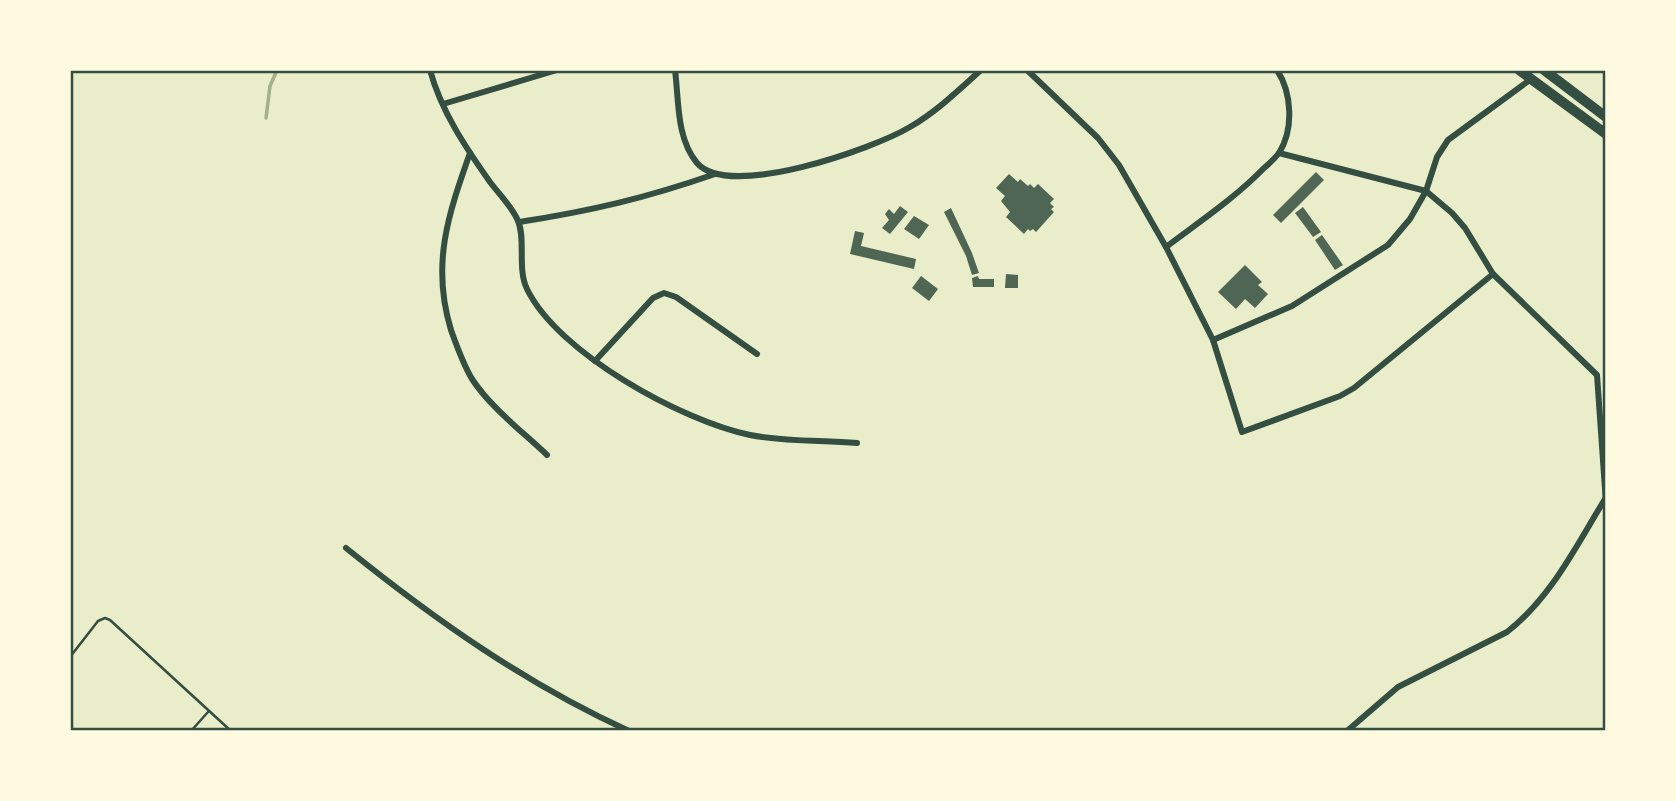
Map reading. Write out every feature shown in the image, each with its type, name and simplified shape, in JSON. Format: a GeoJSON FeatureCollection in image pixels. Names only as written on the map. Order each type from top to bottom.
{"type":"FeatureCollection","features":[{"type":"Feature","properties":{"kind":"highway"},"geometry":{"type":"LineString","coordinates":[[1519,70],[1606,134]]}},
{"type":"Feature","properties":{"kind":"highway"},"geometry":{"type":"LineString","coordinates":[[1544,70],[1606,117]]}},
{"type":"Feature","properties":{"kind":"street"},"geometry":{"type":"LineString","coordinates":[[429,70],[443,104],[470,153],[519,222],[526,286],[536,305],[595,361],[676,408],[722,427],[771,438],[856,443]]}},
{"type":"Feature","properties":{"kind":"street"},"geometry":{"type":"LineString","coordinates":[[443,104],[557,70]]}},
{"type":"Feature","properties":{"kind":"street"},"geometry":{"type":"LineString","coordinates":[[676,70],[680,121],[686,145],[697,163],[715,174],[756,176],[813,164],[883,140],[911,127],[981,70]]}},
{"type":"Feature","properties":{"kind":"street"},"geometry":{"type":"LineString","coordinates":[[1027,70],[1105,146],[1119,165],[1167,247],[1213,340],[1242,432],[1340,396],[1354,388],[1493,274]]}},
{"type":"Feature","properties":{"kind":"street"},"geometry":{"type":"LineString","coordinates":[[1167,247],[1241,189],[1279,153],[1289,109],[1286,87],[1277,70]]}},
{"type":"Feature","properties":{"kind":"street"},"geometry":{"type":"LineString","coordinates":[[1213,340],[1292,306],[1388,245],[1404,229],[1426,191],[1437,157],[1448,140],[1531,79]]}},
{"type":"Feature","properties":{"kind":"street"},"geometry":{"type":"LineString","coordinates":[[470,153],[450,211],[443,246],[440,274],[444,306],[459,353],[473,380],[547,455]]}},
{"type":"Feature","properties":{"kind":"street"},"geometry":{"type":"LineString","coordinates":[[1279,153],[1426,191],[1465,228],[1493,274],[1597,375],[1606,500],[1540,601],[1507,632],[1398,687],[1346,731]]}},
{"type":"Feature","properties":{"kind":"street"},"geometry":{"type":"LineString","coordinates":[[519,222],[622,204],[715,174]]}},
{"type":"Feature","properties":{"kind":"street"},"geometry":{"type":"LineString","coordinates":[[595,361],[653,298],[664,293],[676,298],[757,354]]}},
{"type":"Feature","properties":{"kind":"street"},"geometry":{"type":"LineString","coordinates":[[1597,375],[1606,375]]}},
{"type":"Feature","properties":{"kind":"street"},"geometry":{"type":"LineString","coordinates":[[346,548],[416,604],[513,669],[589,713],[629,731]]}},
{"type":"Feature","properties":{"kind":"lane"},"geometry":{"type":"LineString","coordinates":[[70,657],[98,621],[105,618],[110,620],[231,731]]}},
{"type":"Feature","properties":{"kind":"lane"},"geometry":{"type":"LineString","coordinates":[[191,731],[208,712]]}},
{"type":"Feature","properties":{"kind":"building"},"geometry":{"type":"Polygon","coordinates":[[[1316,172],[1324,180],[1281,223],[1273,215],[1316,172]]]}},
{"type":"Feature","properties":{"kind":"building"},"geometry":{"type":"Polygon","coordinates":[[[1009,174],[1028,186],[1030,184],[1034,188],[1038,184],[1054,199],[1050,203],[1054,212],[1036,232],[1028,229],[1024,234],[1006,217],[1010,212],[1001,201],[1005,196],[996,188],[1009,174]]]}},
{"type":"Feature","properties":{"kind":"building"},"geometry":{"type":"Polygon","coordinates":[[[900,206],[908,212],[890,234],[882,228],[889,220],[885,214],[889,209],[894,214],[900,206]]]}},
{"type":"Feature","properties":{"kind":"building"},"geometry":{"type":"Polygon","coordinates":[[[1303,207],[1321,232],[1313,237],[1295,213],[1303,207]]]}},
{"type":"Feature","properties":{"kind":"building"},"geometry":{"type":"Polygon","coordinates":[[[951,208],[979,273],[972,275],[966,256],[944,212],[951,208]]]}},
{"type":"Feature","properties":{"kind":"building"},"geometry":{"type":"Polygon","coordinates":[[[914,216],[929,225],[919,239],[904,229],[914,216]]]}},
{"type":"Feature","properties":{"kind":"building"},"geometry":{"type":"Polygon","coordinates":[[[855,231],[864,233],[861,246],[916,259],[914,269],[850,254],[855,231]]]}},
{"type":"Feature","properties":{"kind":"building"},"geometry":{"type":"Polygon","coordinates":[[[1322,235],[1343,265],[1335,270],[1315,240],[1322,235]]]}},
{"type":"Feature","properties":{"kind":"building"},"geometry":{"type":"Polygon","coordinates":[[[1245,265],[1262,282],[1258,285],[1268,294],[1255,308],[1245,299],[1236,309],[1218,292],[1245,265]]]}},
{"type":"Feature","properties":{"kind":"building"},"geometry":{"type":"Polygon","coordinates":[[[1006,274],[1018,275],[1018,288],[1005,288],[1006,274]]]}},
{"type":"Feature","properties":{"kind":"building"},"geometry":{"type":"Polygon","coordinates":[[[921,276],[938,289],[929,301],[912,288],[921,276]]]}},
{"type":"Feature","properties":{"kind":"building"},"geometry":{"type":"Polygon","coordinates":[[[978,276],[979,279],[994,279],[994,287],[973,287],[972,278],[978,276]]]}},
{"type":"Feature","properties":{"kind":"waterway"},"geometry":{"type":"LineString","coordinates":[[266,118],[270,86],[277,70]]}}]}
